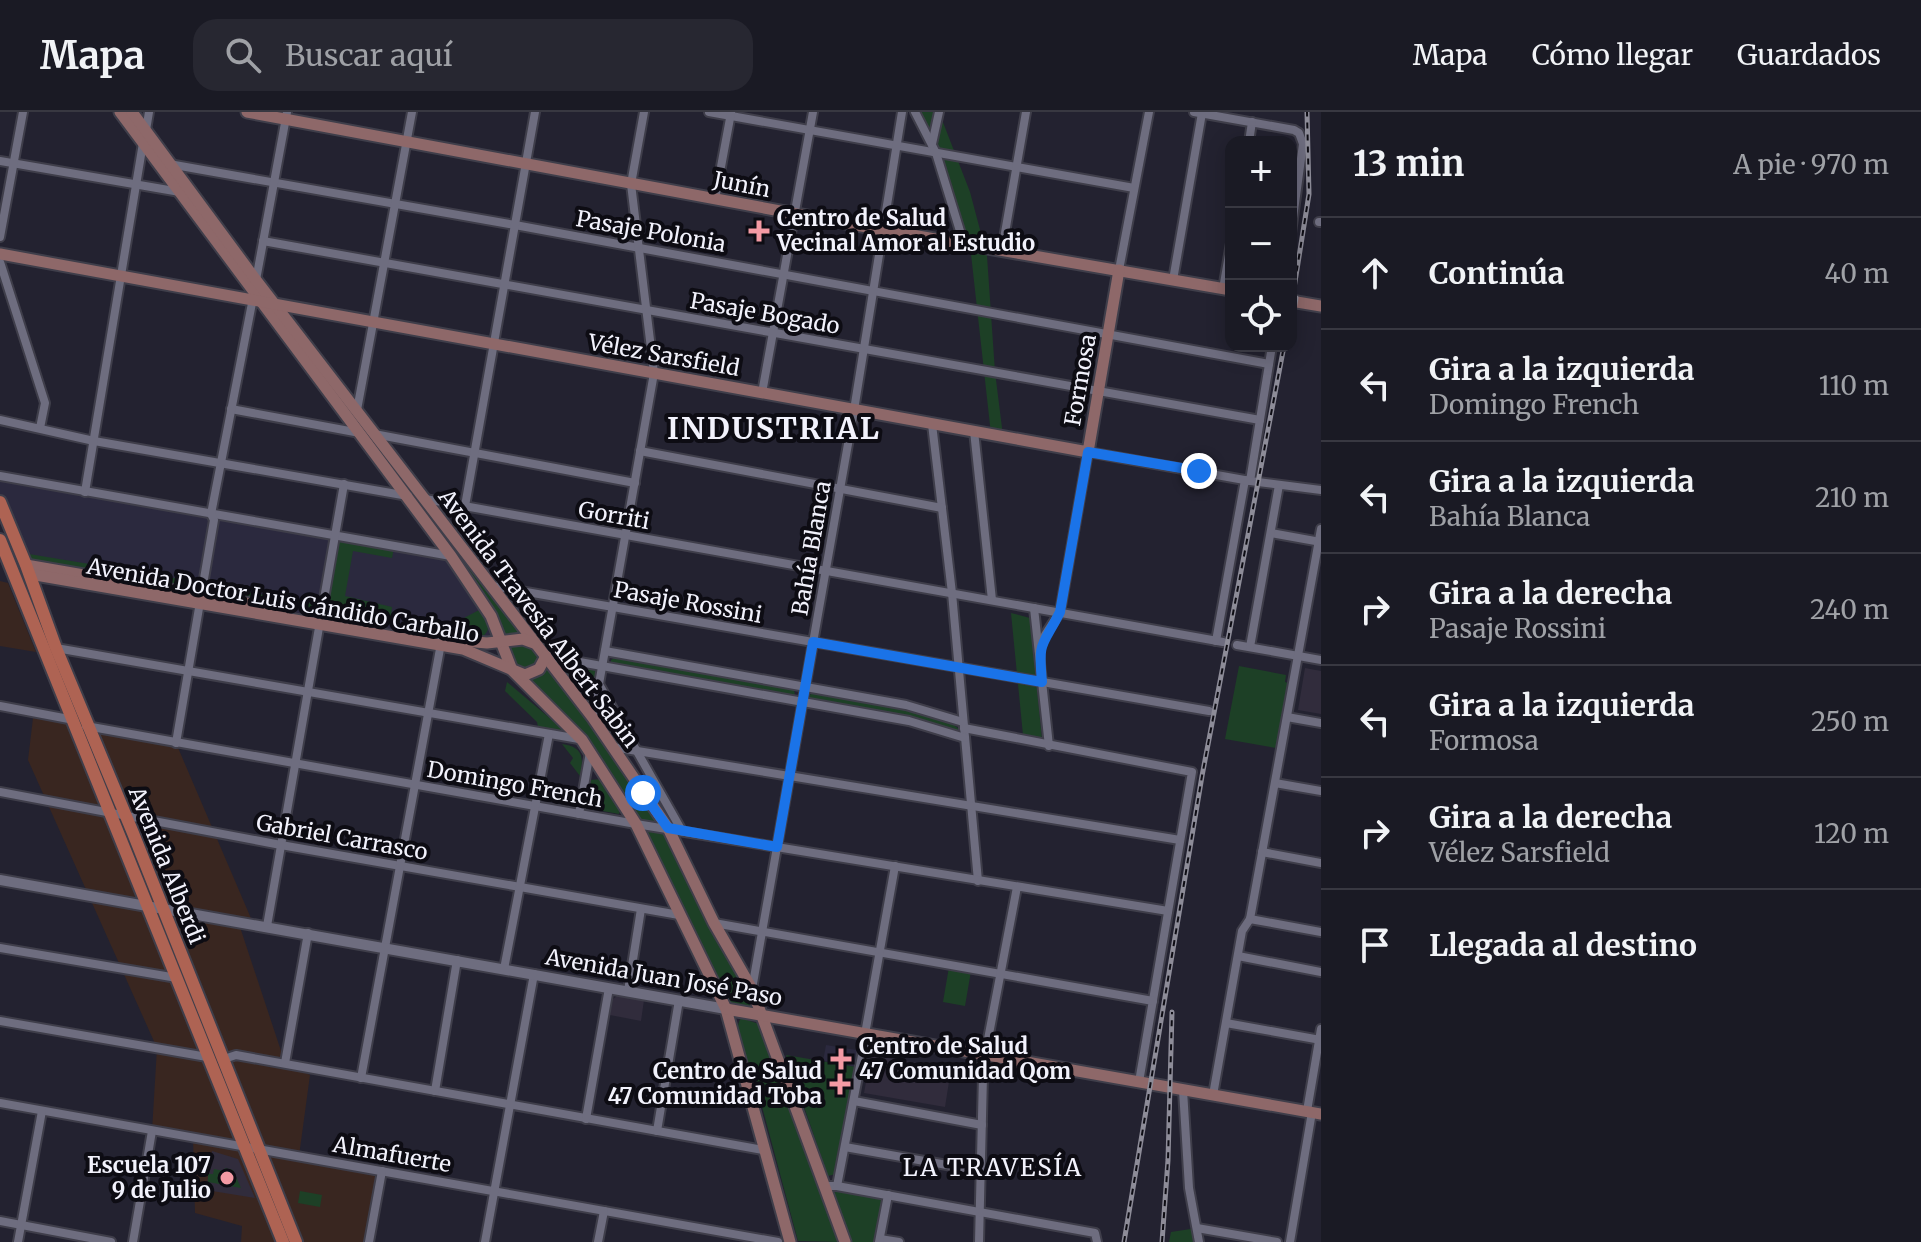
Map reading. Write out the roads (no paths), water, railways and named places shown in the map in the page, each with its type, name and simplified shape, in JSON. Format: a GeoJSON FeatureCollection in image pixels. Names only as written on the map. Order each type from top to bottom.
{"type":"FeatureCollection","features":[{"type":"Feature","properties":{"kind":"main road","name":"Avenida Travesía Albert Sabin"},"geometry":{"type":"LineString","coordinates":[[120,112],[168,164],[451,556],[491,616],[512,670],[582,740],[636,824],[726,1009],[790,1242]]}},
{"type":"Feature","properties":{"kind":"main road","name":"Avenida Travesía Albert Sabin"},"geometry":{"type":"LineString","coordinates":[[132,112],[144,137],[180,192],[260,295],[357,410],[542,651],[593,718],[668,828],[714,923],[752,989],[831,1186],[845,1242]]}},
{"type":"Feature","properties":{"kind":"main road","name":"Junín"},"geometry":{"type":"LineString","coordinates":[[247,112],[287,116],[406,142],[631,184],[1225,289]]}},
{"type":"Feature","properties":{"kind":"main road","name":"Vélez Sarsfield"},"geometry":{"type":"LineString","coordinates":[[0,254],[122,277],[260,295],[373,322],[1088,452]]}},
{"type":"Feature","properties":{"kind":"main road","name":"Formosa"},"geometry":{"type":"LineString","coordinates":[[1088,452],[1119,270]]}},
{"type":"Feature","properties":{"kind":"main road"},"geometry":{"type":"LineString","coordinates":[[1297,302],[1321,306]]}},
{"type":"Feature","properties":{"kind":"main road","name":"Avenida Alberdi"},"geometry":{"type":"LineString","coordinates":[[0,502],[296,1242]]}},
{"type":"Feature","properties":{"kind":"main road","name":"Avenida Alberdi"},"geometry":{"type":"LineString","coordinates":[[0,540],[6,567],[109,811],[283,1242]]}},
{"type":"Feature","properties":{"kind":"main road","name":"Avenida Doctor Luis Cándido Carballo"},"geometry":{"type":"LineString","coordinates":[[6,567],[200,598],[441,642],[479,654],[512,670]]}},
{"type":"Feature","properties":{"kind":"main road","name":"Avenida Doctor Luis Cándido Carballo"},"geometry":{"type":"LineString","coordinates":[[506,658],[509,647],[517,640]]}},
{"type":"Feature","properties":{"kind":"main road","name":"Avenida Doctor Luis Cándido Carballo"},"geometry":{"type":"LineString","coordinates":[[441,642],[529,640],[542,651]]}},
{"type":"Feature","properties":{"kind":"main road"},"geometry":{"type":"LineString","coordinates":[[512,670],[525,675],[533,673],[543,664],[542,651]]}},
{"type":"Feature","properties":{"kind":"main road"},"geometry":{"type":"LineString","coordinates":[[621,800],[635,802],[643,793]]}},
{"type":"Feature","properties":{"kind":"main road","name":"Avenida Juan José Paso"},"geometry":{"type":"LineString","coordinates":[[726,1009],[899,1046],[1313,1112]]}},
{"type":"Feature","properties":{"kind":"street"},"geometry":{"type":"LineString","coordinates":[[0,237],[23,112]]}},
{"type":"Feature","properties":{"kind":"street"},"geometry":{"type":"LineString","coordinates":[[85,492],[149,112]]}},
{"type":"Feature","properties":{"kind":"street"},"geometry":{"type":"LineString","coordinates":[[357,410],[412,112]]}},
{"type":"Feature","properties":{"kind":"street"},"geometry":{"type":"LineString","coordinates":[[465,506],[535,112]]}},
{"type":"Feature","properties":{"kind":"street"},"geometry":{"type":"LineString","coordinates":[[593,718],[654,373],[631,184],[644,112]]}},
{"type":"Feature","properties":{"kind":"street"},"geometry":{"type":"LineString","coordinates":[[709,112],[897,146],[934,149],[1134,188]]}},
{"type":"Feature","properties":{"kind":"street"},"geometry":{"type":"LineString","coordinates":[[762,393],[813,112]]}},
{"type":"Feature","properties":{"kind":"street","name":"Bahía Blanca"},"geometry":{"type":"LineString","coordinates":[[752,989],[854,410],[902,112]]}},
{"type":"Feature","properties":{"kind":"street"},"geometry":{"type":"LineString","coordinates":[[915,112],[934,149],[964,244]]}},
{"type":"Feature","properties":{"kind":"street"},"geometry":{"type":"LineString","coordinates":[[934,149],[939,112]]}},
{"type":"Feature","properties":{"kind":"street"},"geometry":{"type":"LineString","coordinates":[[1002,250],[1026,112]]}},
{"type":"Feature","properties":{"kind":"street","name":"Formosa"},"geometry":{"type":"LineString","coordinates":[[1119,270],[1149,112]]}},
{"type":"Feature","properties":{"kind":"street"},"geometry":{"type":"LineString","coordinates":[[1173,280],[1198,113],[1299,133],[1303,144],[1294,208]]}},
{"type":"Feature","properties":{"kind":"street"},"geometry":{"type":"LineString","coordinates":[[715,199],[731,114]]}},
{"type":"Feature","properties":{"kind":"street"},"geometry":{"type":"LineString","coordinates":[[176,743],[214,520],[211,514],[231,409],[260,295],[263,241],[287,116]]}},
{"type":"Feature","properties":{"kind":"street"},"geometry":{"type":"LineString","coordinates":[[1250,136],[1252,122]]}},
{"type":"Feature","properties":{"kind":"street"},"geometry":{"type":"LineString","coordinates":[[0,161],[180,192]]}},
{"type":"Feature","properties":{"kind":"street","name":"Pasaje Polonia"},"geometry":{"type":"LineString","coordinates":[[168,164],[639,247],[1269,364]]}},
{"type":"Feature","properties":{"kind":"street","name":"Pasaje Bogado"},"geometry":{"type":"LineString","coordinates":[[263,241],[1260,420]]}},
{"type":"Feature","properties":{"kind":"street"},"geometry":{"type":"LineString","coordinates":[[0,262],[45,403],[40,428]]}},
{"type":"Feature","properties":{"kind":"street"},"geometry":{"type":"LineString","coordinates":[[1248,481],[1271,352]]}},
{"type":"Feature","properties":{"kind":"street"},"geometry":{"type":"LineString","coordinates":[[231,409],[361,433]]}},
{"type":"Feature","properties":{"kind":"street","name":"Gorriti"},"geometry":{"type":"LineString","coordinates":[[0,420],[94,441],[1220,641],[1248,481]]}},
{"type":"Feature","properties":{"kind":"street"},"geometry":{"type":"LineString","coordinates":[[932,424],[952,593],[978,881]]}},
{"type":"Feature","properties":{"kind":"street"},"geometry":{"type":"LineString","coordinates":[[974,431],[992,600]]}},
{"type":"Feature","properties":{"kind":"street"},"geometry":{"type":"LineString","coordinates":[[374,434],[635,483]]}},
{"type":"Feature","properties":{"kind":"street"},"geometry":{"type":"LineString","coordinates":[[640,451],[942,508]]}},
{"type":"Feature","properties":{"kind":"street","name":"Formosa"},"geometry":{"type":"LineString","coordinates":[[1039,651],[1060,612],[1088,452]]}},
{"type":"Feature","properties":{"kind":"street","name":"Vélez Sarsfield"},"geometry":{"type":"LineString","coordinates":[[1088,452],[1248,481],[1321,490]]}},
{"type":"Feature","properties":{"kind":"street"},"geometry":{"type":"LineString","coordinates":[[0,476],[451,556]]}},
{"type":"Feature","properties":{"kind":"street"},"geometry":{"type":"LineString","coordinates":[[267,926],[344,484]]}},
{"type":"Feature","properties":{"kind":"street"},"geometry":{"type":"LineString","coordinates":[[1250,647],[1279,485]]}},
{"type":"Feature","properties":{"kind":"street"},"geometry":{"type":"LineString","coordinates":[[1213,1095],[1242,931],[1250,919],[1321,529]]}},
{"type":"Feature","properties":{"kind":"street"},"geometry":{"type":"LineString","coordinates":[[1271,533],[1320,542]]}},
{"type":"Feature","properties":{"kind":"street","name":"Pasaje Rossini"},"geometry":{"type":"LineString","coordinates":[[491,586],[1209,711]]}},
{"type":"Feature","properties":{"kind":"street"},"geometry":{"type":"LineString","coordinates":[[1309,595],[1321,597]]}},
{"type":"Feature","properties":{"kind":"street"},"geometry":{"type":"LineString","coordinates":[[1034,608],[1049,746]]}},
{"type":"Feature","properties":{"kind":"street"},"geometry":{"type":"LineString","coordinates":[[361,1078],[441,642]]}},
{"type":"Feature","properties":{"kind":"street"},"geometry":{"type":"LineString","coordinates":[[1237,645],[1321,660]]}},
{"type":"Feature","properties":{"kind":"street"},"geometry":{"type":"LineString","coordinates":[[56,648],[582,740]]}},
{"type":"Feature","properties":{"kind":"street"},"geometry":{"type":"LineString","coordinates":[[542,651],[602,667],[1192,772],[1139,1082]]}},
{"type":"Feature","properties":{"kind":"street"},"geometry":{"type":"LineString","coordinates":[[605,651],[906,705],[964,729]]}},
{"type":"Feature","properties":{"kind":"street"},"geometry":{"type":"LineString","coordinates":[[599,685],[682,831]]}},
{"type":"Feature","properties":{"kind":"street","name":"Domingo French"},"geometry":{"type":"LineString","coordinates":[[0,706],[71,719],[88,727],[579,814],[1168,911]]}},
{"type":"Feature","properties":{"kind":"street"},"geometry":{"type":"LineString","coordinates":[[1287,717],[1321,723]]}},
{"type":"Feature","properties":{"kind":"street"},"geometry":{"type":"LineString","coordinates":[[504,969],[549,734]]}},
{"type":"Feature","properties":{"kind":"street"},"geometry":{"type":"LineString","coordinates":[[613,747],[1180,840]]}},
{"type":"Feature","properties":{"kind":"street"},"geometry":{"type":"LineString","coordinates":[[579,814],[590,751]]}},
{"type":"Feature","properties":{"kind":"street"},"geometry":{"type":"LineString","coordinates":[[1275,783],[1321,791]]}},
{"type":"Feature","properties":{"kind":"street","name":"Gabriel Carrasco"},"geometry":{"type":"LineString","coordinates":[[0,792],[679,915]]}},
{"type":"Feature","properties":{"kind":"street"},"geometry":{"type":"LineString","coordinates":[[1262,852],[1321,863]]}},
{"type":"Feature","properties":{"kind":"street"},"geometry":{"type":"LineString","coordinates":[[895,866],[845,1147],[831,1186],[980,1212],[1096,1238]]}},
{"type":"Feature","properties":{"kind":"street","name":"Avenida Juan José Paso"},"geometry":{"type":"LineString","coordinates":[[0,880],[726,1009]]}},
{"type":"Feature","properties":{"kind":"street"},"geometry":{"type":"LineString","coordinates":[[979,1242],[982,1060],[1017,887]]}},
{"type":"Feature","properties":{"kind":"street"},"geometry":{"type":"LineString","coordinates":[[628,991],[641,909]]}},
{"type":"Feature","properties":{"kind":"street"},"geometry":{"type":"LineString","coordinates":[[1250,919],[1321,932]]}},
{"type":"Feature","properties":{"kind":"street"},"geometry":{"type":"LineString","coordinates":[[714,923],[1153,1001]]}},
{"type":"Feature","properties":{"kind":"street"},"geometry":{"type":"LineString","coordinates":[[285,1063],[308,933]]}},
{"type":"Feature","properties":{"kind":"street"},"geometry":{"type":"LineString","coordinates":[[0,948],[177,978]]}},
{"type":"Feature","properties":{"kind":"street"},"geometry":{"type":"LineString","coordinates":[[1238,956],[1321,972]]}},
{"type":"Feature","properties":{"kind":"street"},"geometry":{"type":"LineString","coordinates":[[435,1091],[457,960]]}},
{"type":"Feature","properties":{"kind":"street"},"geometry":{"type":"LineString","coordinates":[[485,1242],[534,974]]}},
{"type":"Feature","properties":{"kind":"street"},"geometry":{"type":"LineString","coordinates":[[586,1119],[609,988]]}},
{"type":"Feature","properties":{"kind":"street"},"geometry":{"type":"LineString","coordinates":[[657,1131],[679,1000]]}},
{"type":"Feature","properties":{"kind":"street"},"geometry":{"type":"LineString","coordinates":[[0,1021],[207,1057]]}},
{"type":"Feature","properties":{"kind":"street"},"geometry":{"type":"LineString","coordinates":[[1226,1023],[1320,1040]]}},
{"type":"Feature","properties":{"kind":"street"},"geometry":{"type":"LineString","coordinates":[[1290,1242],[1313,1112],[1321,1029]]}},
{"type":"Feature","properties":{"kind":"street"},"geometry":{"type":"LineString","coordinates":[[224,1059],[236,1055],[285,1063],[763,1150]]}},
{"type":"Feature","properties":{"kind":"street"},"geometry":{"type":"LineString","coordinates":[[1183,1090],[1189,1188],[1199,1242]]}},
{"type":"Feature","properties":{"kind":"street"},"geometry":{"type":"LineString","coordinates":[[854,1101],[982,1125]]}},
{"type":"Feature","properties":{"kind":"street","name":"Almafuerte"},"geometry":{"type":"LineString","coordinates":[[0,1103],[778,1242]]}},
{"type":"Feature","properties":{"kind":"street"},"geometry":{"type":"LineString","coordinates":[[18,1242],[42,1111]]}},
{"type":"Feature","properties":{"kind":"street"},"geometry":{"type":"LineString","coordinates":[[133,1242],[152,1131]]}},
{"type":"Feature","properties":{"kind":"street"},"geometry":{"type":"LineString","coordinates":[[845,1147],[981,1171]]}},
{"type":"Feature","properties":{"kind":"street"},"geometry":{"type":"LineString","coordinates":[[369,1242],[382,1171]]}},
{"type":"Feature","properties":{"kind":"street"},"geometry":{"type":"LineString","coordinates":[[888,1195],[880,1240],[899,1242]]}},
{"type":"Feature","properties":{"kind":"street"},"geometry":{"type":"LineString","coordinates":[[598,1242],[604,1211]]}},
{"type":"Feature","properties":{"kind":"street"},"geometry":{"type":"LineString","coordinates":[[0,1221],[111,1242]]}},
{"type":"Feature","properties":{"kind":"street"},"geometry":{"type":"LineString","coordinates":[[1197,1228],[1277,1242]]}},
{"type":"Feature","properties":{"kind":"street"},"geometry":{"type":"LineString","coordinates":[[714,1242],[716,1231]]}},
{"type":"Feature","properties":{"kind":"railway"},"geometry":{"type":"LineString","coordinates":[[1295,280],[1309,194],[1307,112]]}},
{"type":"Feature","properties":{"kind":"railway"},"geometry":{"type":"LineString","coordinates":[[1124,1242],[1202,776],[1283,352]]}},
{"type":"Feature","properties":{"kind":"railway"},"geometry":{"type":"LineString","coordinates":[[1162,1242],[1168,1160],[1172,1012]]}},
{"type":"Feature","properties":{"kind":"place","name":"Centro de Salud Vecinal Amor al Estudio"},"geometry":{"type":"Point","coordinates":[759,231]}},
{"type":"Feature","properties":{"kind":"place","name":"Centro de Salud 47 Comunidad Qom"},"geometry":{"type":"Point","coordinates":[841,1059]}},
{"type":"Feature","properties":{"kind":"place","name":"Centro de Salud 47 Comunidad Toba"},"geometry":{"type":"Point","coordinates":[840,1084]}},
{"type":"Feature","properties":{"kind":"place","name":"Escuela 107 9 de Julio"},"geometry":{"type":"Point","coordinates":[227,1178]}},
{"type":"Feature","properties":{"kind":"district","name":"INDUSTRIAL"},"geometry":{"type":"Point","coordinates":[774,428]}},
{"type":"Feature","properties":{"kind":"district","name":"LA TRAVESÍA"},"geometry":{"type":"Point","coordinates":[993,1167]}}]}
